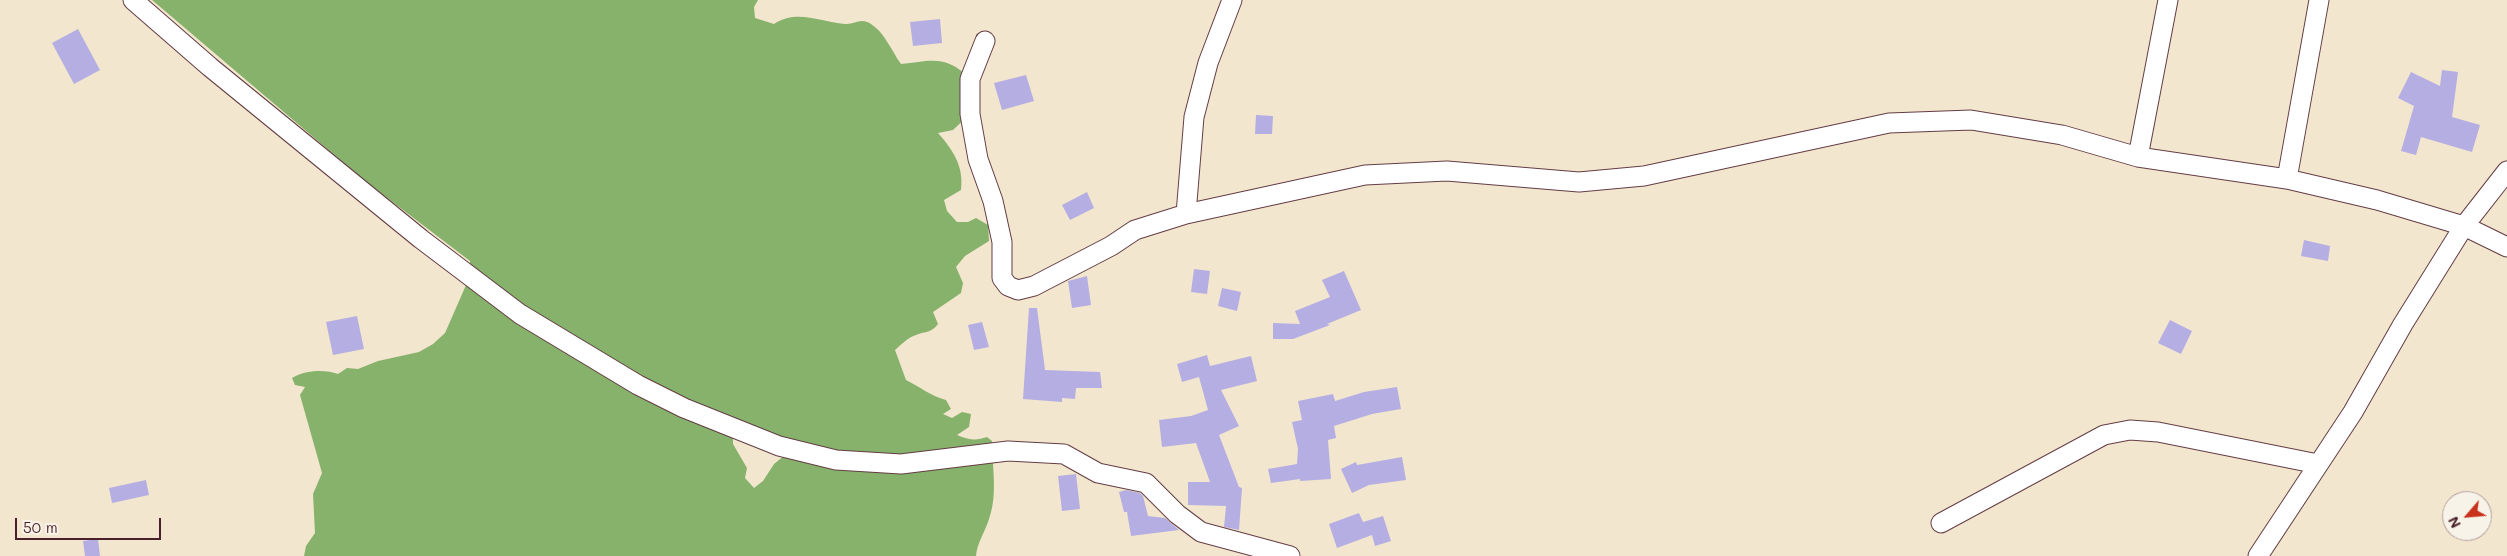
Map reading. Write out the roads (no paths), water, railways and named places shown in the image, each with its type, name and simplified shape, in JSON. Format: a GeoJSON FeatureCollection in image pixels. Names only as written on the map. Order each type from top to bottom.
{"type":"FeatureCollection","features":[{"type":"Feature","properties":{"kind":"street"},"geometry":{"type":"LineString","coordinates":[[133,0],[210,67],[413,233],[520,314],[638,385],[684,408],[779,446],[836,460],[901,464],[1008,451],[1064,454],[1098,473],[1146,484],[1177,514],[1201,532],[1290,556]]}},
{"type":"Feature","properties":{"kind":"street"},"geometry":{"type":"LineString","coordinates":[[1186,214],[1194,117],[1208,63],[1232,0]]}},
{"type":"Feature","properties":{"kind":"street"},"geometry":{"type":"LineString","coordinates":[[2138,157],[2168,0]]}},
{"type":"Feature","properties":{"kind":"street"},"geometry":{"type":"LineString","coordinates":[[2287,179],[2319,0]]}},
{"type":"Feature","properties":{"kind":"street"},"geometry":{"type":"LineString","coordinates":[[985,41],[970,79],[970,114],[978,159],[993,201],[1002,242],[1002,278],[1008,286],[1018,290],[1034,286],[1111,246],[1136,230],[1186,214],[1365,175],[1446,171],[1579,182],[1644,176],[1889,123],[1972,120],[2062,135],[2138,157],[2205,169],[2287,179],[2377,200],[2464,226],[2507,247]]}},
{"type":"Feature","properties":{"kind":"street"},"geometry":{"type":"LineString","coordinates":[[2258,556],[2353,412],[2403,324],[2464,226],[2507,171]]}},
{"type":"Feature","properties":{"kind":"street"},"geometry":{"type":"LineString","coordinates":[[1941,523],[2104,435],[2130,430],[2158,432],[2318,464]]}}]}
